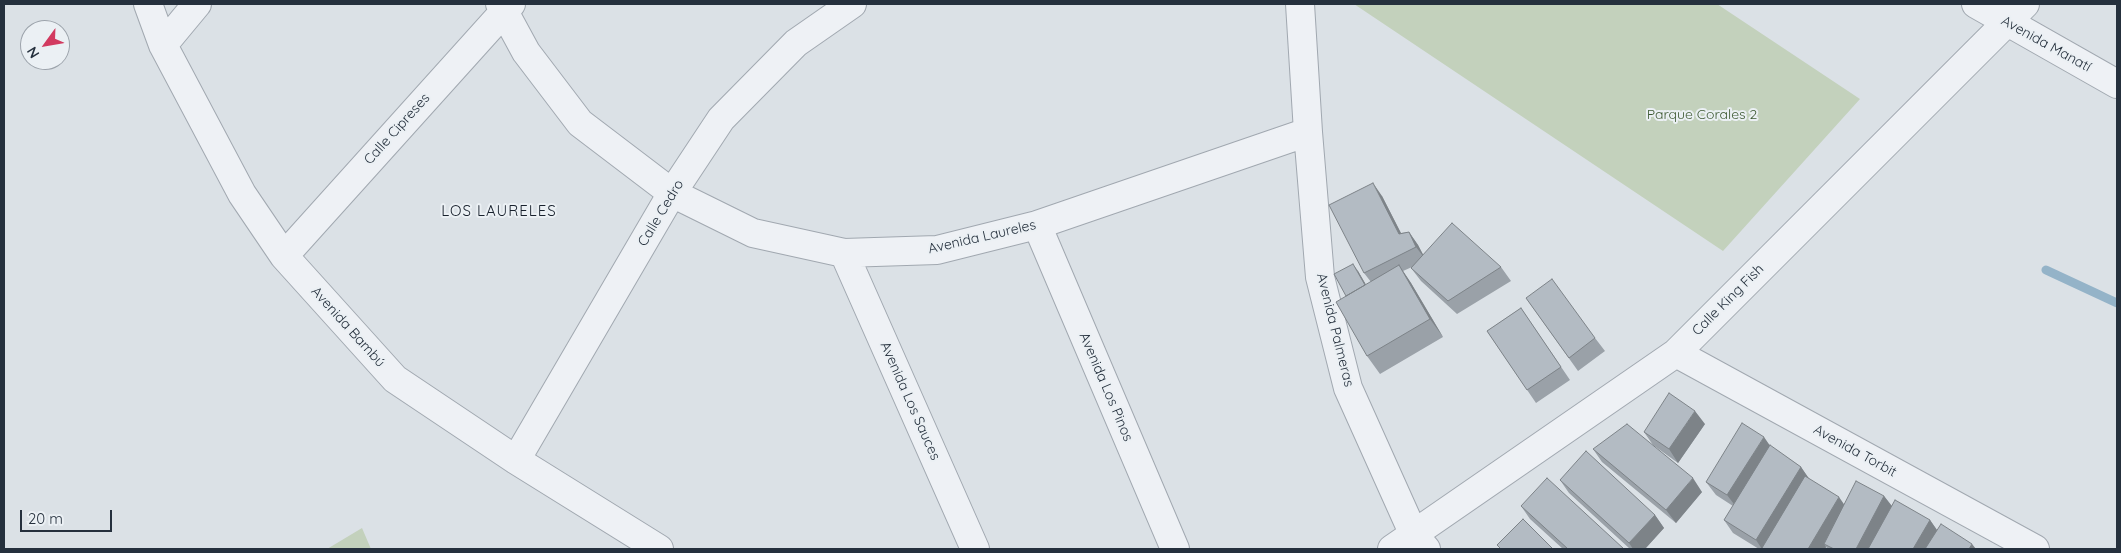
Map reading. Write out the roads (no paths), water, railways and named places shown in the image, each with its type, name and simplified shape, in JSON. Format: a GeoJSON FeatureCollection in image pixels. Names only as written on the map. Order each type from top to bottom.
{"type":"FeatureCollection","features":[{"type":"Feature","properties":{"kind":"street","name":"Avenida Bambú"},"geometry":{"type":"LineString","coordinates":[[148,4],[163,45],[242,194],[284,256],[395,379],[516,460],[659,549]]}},
{"type":"Feature","properties":{"kind":"street"},"geometry":{"type":"LineString","coordinates":[[163,45],[197,4]]}},
{"type":"Feature","properties":{"kind":"street","name":"Calle Cedro"},"geometry":{"type":"LineString","coordinates":[[516,460],[672,193],[721,119],[796,43],[852,4]]}},
{"type":"Feature","properties":{"kind":"street","name":"Avenida Palmeras"},"geometry":{"type":"LineString","coordinates":[[1300,4],[1320,277],[1348,388],[1411,545]]}},
{"type":"Feature","properties":{"kind":"street","name":"Avenida Manatí"},"geometry":{"type":"LineString","coordinates":[[1976,4],[2006,23],[2117,84]]}},
{"type":"Feature","properties":{"kind":"street","name":"Calle King Fish"},"geometry":{"type":"LineString","coordinates":[[1411,545],[1676,353],[2025,4]]}},
{"type":"Feature","properties":{"kind":"street","name":"Avenida Laureles"},"geometry":{"type":"LineString","coordinates":[[505,6],[526,52],[580,123],[672,193],[753,233],[844,253],[937,250],[1037,225],[1308,132]]}},
{"type":"Feature","properties":{"kind":"street","name":"Calle Cipreses"},"geometry":{"type":"LineString","coordinates":[[284,256],[505,6]]}},
{"type":"Feature","properties":{"kind":"street","name":"Avenida Los Pinos"},"geometry":{"type":"LineString","coordinates":[[1037,225],[1175,549]]}},
{"type":"Feature","properties":{"kind":"street","name":"Avenida Los Sauces"},"geometry":{"type":"LineString","coordinates":[[844,253],[975,549]]}},
{"type":"Feature","properties":{"kind":"street","name":"Avenida Torbit"},"geometry":{"type":"LineString","coordinates":[[1676,353],[2035,549]]}},
{"type":"Feature","properties":{"kind":"waterway"},"geometry":{"type":"LineString","coordinates":[[2046,270],[2117,303]]}},
{"type":"Feature","properties":{"kind":"district","name":"LOS LAURELES"},"geometry":{"type":"Point","coordinates":[499,211]}},
{"type":"Feature","properties":{"kind":"park label","name":"Parque Corales 2"},"geometry":{"type":"Point","coordinates":[1702,115]}}]}
